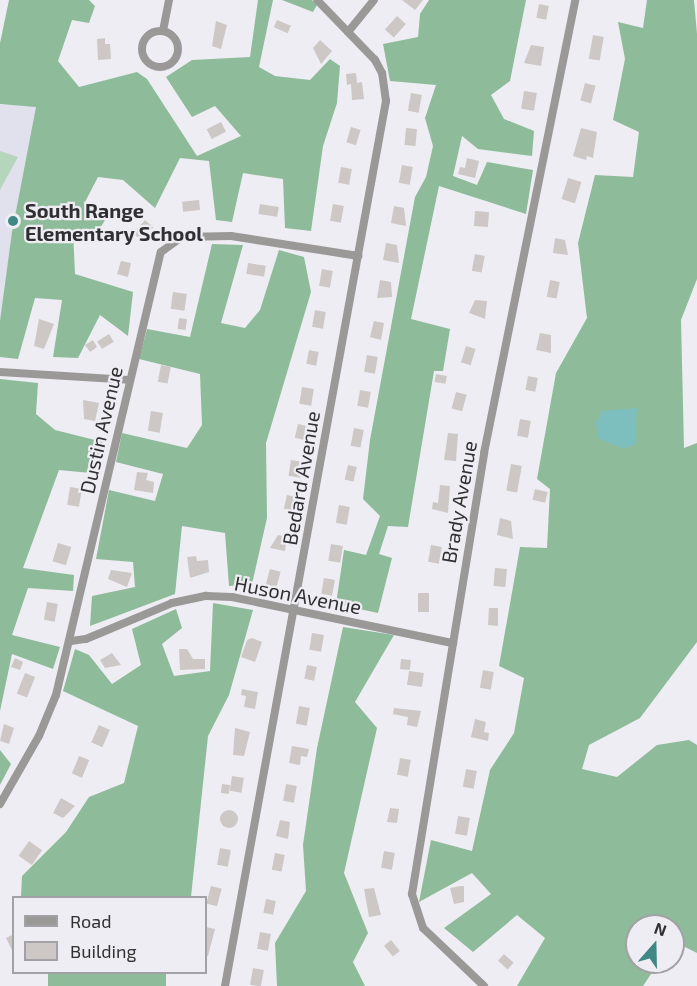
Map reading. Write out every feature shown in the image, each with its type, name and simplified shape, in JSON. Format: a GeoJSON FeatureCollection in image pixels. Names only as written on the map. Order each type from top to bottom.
{"type":"FeatureCollection","features":[{"type":"Feature","properties":{"kind":"street"},"geometry":{"type":"LineString","coordinates":[[164,32],[169,0]]}},
{"type":"Feature","properties":{"kind":"street","name":"Bedard Avenue"},"geometry":{"type":"LineString","coordinates":[[225,986],[358,256],[386,89],[375,60],[317,0]]}},
{"type":"Feature","properties":{"kind":"street"},"geometry":{"type":"LineString","coordinates":[[348,32],[374,0]]}},
{"type":"Feature","properties":{"kind":"street","name":"Brady Avenue"},"geometry":{"type":"LineString","coordinates":[[484,986],[423,928],[413,903],[491,416],[536,207],[575,0]]}},
{"type":"Feature","properties":{"kind":"street"},"geometry":{"type":"LineString","coordinates":[[164,32],[174,38],[177,56],[169,65],[157,67],[147,61],[142,45],[152,33],[164,32]]}},
{"type":"Feature","properties":{"kind":"street","name":"Dustin Avenue"},"geometry":{"type":"LineString","coordinates":[[0,804],[48,718],[71,641],[157,260],[171,242],[182,237],[231,236],[358,256]]}},
{"type":"Feature","properties":{"kind":"street"},"geometry":{"type":"LineString","coordinates":[[0,372],[129,380]]}},
{"type":"Feature","properties":{"kind":"street","name":"Huson Avenue"},"geometry":{"type":"LineString","coordinates":[[71,641],[86,639],[190,598],[232,597],[453,643]]}},
{"type":"Feature","properties":{"kind":"shaded area","name":"South Range Elementary School"},"geometry":{"type":"Polygon","coordinates":[[[43,102],[0,339],[0,105],[43,102]]]}},
{"type":"Feature","properties":{"kind":"green space"},"geometry":{"type":"Polygon","coordinates":[[[9,0],[89,0],[95,6],[89,23],[72,20],[58,61],[79,87],[137,72],[147,79],[197,156],[241,136],[215,106],[192,117],[166,77],[192,60],[250,57],[258,0],[273,0],[259,67],[275,76],[310,80],[330,59],[340,66],[337,103],[323,146],[311,231],[285,228],[283,179],[243,173],[232,222],[216,220],[209,161],[180,158],[155,208],[123,180],[98,177],[85,202],[107,217],[97,233],[73,231],[75,274],[133,292],[128,336],[100,315],[78,358],[53,357],[62,300],[35,298],[18,359],[0,357],[0,321],[12,232],[36,107],[0,104],[0,43],[9,0]]]}},
{"type":"Feature","properties":{"kind":"green space"},"geometry":{"type":"Polygon","coordinates":[[[282,0],[312,0],[317,5],[313,12],[282,0]]]}},
{"type":"Feature","properties":{"kind":"green space"},"geometry":{"type":"Polygon","coordinates":[[[429,0],[526,0],[510,81],[491,95],[504,119],[534,131],[532,156],[478,149],[462,136],[453,176],[477,185],[487,162],[533,170],[526,214],[439,186],[411,319],[450,329],[443,371],[434,371],[408,527],[388,526],[379,554],[392,558],[378,613],[336,604],[344,550],[366,555],[380,516],[363,499],[370,440],[415,197],[426,177],[433,146],[425,118],[436,85],[390,81],[383,44],[418,37],[420,14],[429,0]]]}},
{"type":"Feature","properties":{"kind":"green space"},"geometry":{"type":"Polygon","coordinates":[[[647,0],[694,0],[697,34],[697,279],[681,320],[684,448],[697,443],[697,642],[640,718],[589,745],[582,769],[617,777],[657,745],[689,740],[697,745],[697,953],[685,947],[685,914],[625,914],[625,974],[651,974],[643,986],[517,986],[545,938],[517,915],[473,952],[444,928],[491,894],[472,873],[419,902],[431,840],[472,851],[490,770],[514,733],[524,678],[499,666],[520,547],[547,548],[550,489],[537,479],[556,373],[587,318],[578,243],[595,175],[633,177],[639,132],[613,120],[625,59],[618,22],[643,28],[647,0]]]}},
{"type":"Feature","properties":{"kind":"green space"},"geometry":{"type":"Polygon","coordinates":[[[0,151],[18,157],[0,190],[0,151]]]}},
{"type":"Feature","properties":{"kind":"green space"},"geometry":{"type":"Polygon","coordinates":[[[212,244],[243,245],[221,323],[245,328],[260,310],[279,250],[304,257],[311,292],[266,443],[267,518],[252,584],[229,586],[225,533],[182,526],[175,594],[90,626],[92,596],[135,587],[133,562],[96,559],[109,490],[155,501],[163,474],[116,462],[122,433],[187,448],[202,425],[200,374],[139,359],[147,329],[190,337],[212,244]]]}},
{"type":"Feature","properties":{"kind":"green space"},"geometry":{"type":"Polygon","coordinates":[[[0,379],[38,383],[36,414],[55,430],[103,442],[101,474],[59,470],[23,568],[74,575],[73,591],[28,588],[12,635],[60,647],[53,669],[12,654],[0,711],[0,379]]]}},
{"type":"Feature","properties":{"kind":"green space"},"geometry":{"type":"Polygon","coordinates":[[[213,603],[253,610],[229,695],[208,736],[191,896],[21,896],[22,876],[66,832],[89,797],[124,783],[138,726],[63,691],[75,649],[89,655],[112,684],[141,665],[132,629],[176,609],[182,628],[162,644],[174,676],[210,671],[213,603]]]}},
{"type":"Feature","properties":{"kind":"green space"},"geometry":{"type":"Polygon","coordinates":[[[343,627],[394,635],[355,702],[377,728],[344,873],[368,933],[353,962],[365,986],[277,986],[275,943],[306,891],[303,845],[317,748],[343,627]]]}},
{"type":"Feature","properties":{"kind":"green space"},"geometry":{"type":"Polygon","coordinates":[[[0,750],[11,764],[0,785],[0,750]]]}},
{"type":"Feature","properties":{"kind":"green space"},"geometry":{"type":"Polygon","coordinates":[[[48,974],[166,974],[166,986],[48,986],[48,974]]]}},
{"type":"Feature","properties":{"kind":"water"},"geometry":{"type":"Polygon","coordinates":[[[637,408],[635,444],[624,449],[598,438],[596,423],[602,411],[637,408]]]}},
{"type":"Feature","properties":{"kind":"building"},"geometry":{"type":"Polygon","coordinates":[[[402,0],[423,0],[415,10],[402,0]]]}},
{"type":"Feature","properties":{"kind":"building"},"geometry":{"type":"Polygon","coordinates":[[[539,4],[549,6],[546,20],[536,18],[539,4]]]}},
{"type":"Feature","properties":{"kind":"building"},"geometry":{"type":"Polygon","coordinates":[[[397,16],[406,24],[394,37],[385,29],[397,16]]]}},
{"type":"Feature","properties":{"kind":"building"},"geometry":{"type":"Polygon","coordinates":[[[277,20],[291,26],[288,33],[274,27],[277,20]]]}},
{"type":"Feature","properties":{"kind":"building"},"geometry":{"type":"Polygon","coordinates":[[[216,21],[227,25],[221,49],[212,46],[216,21]]]}},
{"type":"Feature","properties":{"kind":"building"},"geometry":{"type":"Polygon","coordinates":[[[593,35],[604,37],[600,61],[589,59],[593,35]]]}},
{"type":"Feature","properties":{"kind":"building"},"geometry":{"type":"Polygon","coordinates":[[[105,38],[105,44],[110,44],[111,59],[98,60],[97,39],[105,38]]]}},
{"type":"Feature","properties":{"kind":"building"},"geometry":{"type":"Polygon","coordinates":[[[320,40],[332,51],[321,64],[313,48],[320,40]]]}},
{"type":"Feature","properties":{"kind":"building"},"geometry":{"type":"Polygon","coordinates":[[[531,45],[544,47],[541,66],[524,63],[531,45]]]}},
{"type":"Feature","properties":{"kind":"building"},"geometry":{"type":"Polygon","coordinates":[[[356,73],[357,83],[362,82],[364,99],[352,100],[351,84],[347,85],[346,74],[356,73]]]}},
{"type":"Feature","properties":{"kind":"building"},"geometry":{"type":"Polygon","coordinates":[[[585,83],[596,86],[591,103],[580,100],[585,83]]]}},
{"type":"Feature","properties":{"kind":"building"},"geometry":{"type":"Polygon","coordinates":[[[524,91],[537,93],[534,111],[521,109],[524,91]]]}},
{"type":"Feature","properties":{"kind":"building"},"geometry":{"type":"Polygon","coordinates":[[[411,93],[422,95],[419,113],[408,111],[411,93]]]}},
{"type":"Feature","properties":{"kind":"building"},"geometry":{"type":"Polygon","coordinates":[[[221,122],[226,132],[212,139],[207,129],[221,122]]]}},
{"type":"Feature","properties":{"kind":"building"},"geometry":{"type":"Polygon","coordinates":[[[351,127],[361,130],[356,145],[346,142],[351,127]]]}},
{"type":"Feature","properties":{"kind":"building"},"geometry":{"type":"Polygon","coordinates":[[[406,128],[417,129],[415,146],[405,145],[406,128]]]}},
{"type":"Feature","properties":{"kind":"building"},"geometry":{"type":"Polygon","coordinates":[[[581,128],[597,132],[593,158],[587,156],[586,160],[573,156],[581,128]]]}},
{"type":"Feature","properties":{"kind":"building"},"geometry":{"type":"Polygon","coordinates":[[[467,158],[479,161],[475,178],[458,174],[460,167],[465,168],[467,158]]]}},
{"type":"Feature","properties":{"kind":"building"},"geometry":{"type":"Polygon","coordinates":[[[402,165],[413,167],[410,185],[399,183],[402,165]]]}},
{"type":"Feature","properties":{"kind":"building"},"geometry":{"type":"Polygon","coordinates":[[[341,167],[352,169],[349,185],[338,183],[341,167]]]}},
{"type":"Feature","properties":{"kind":"building"},"geometry":{"type":"Polygon","coordinates":[[[568,178],[581,182],[575,203],[562,199],[568,178]]]}},
{"type":"Feature","properties":{"kind":"building"},"geometry":{"type":"Polygon","coordinates":[[[199,200],[200,210],[183,212],[182,202],[199,200]]]}},
{"type":"Feature","properties":{"kind":"building"},"geometry":{"type":"Polygon","coordinates":[[[260,204],[279,207],[277,217],[258,214],[260,204]]]}},
{"type":"Feature","properties":{"kind":"building"},"geometry":{"type":"Polygon","coordinates":[[[333,204],[344,206],[341,223],[330,221],[333,204]]]}},
{"type":"Feature","properties":{"kind":"building"},"geometry":{"type":"Polygon","coordinates":[[[394,206],[404,208],[406,226],[391,223],[394,206]]]}},
{"type":"Feature","properties":{"kind":"building"},"geometry":{"type":"Polygon","coordinates":[[[475,211],[489,212],[488,227],[474,226],[475,211]]]}},
{"type":"Feature","properties":{"kind":"building"},"geometry":{"type":"Polygon","coordinates":[[[145,220],[153,227],[141,241],[133,234],[145,220]]]}},
{"type":"Feature","properties":{"kind":"building"},"geometry":{"type":"Polygon","coordinates":[[[555,238],[565,240],[568,255],[553,253],[555,238]]]}},
{"type":"Feature","properties":{"kind":"building"},"geometry":{"type":"Polygon","coordinates":[[[386,243],[397,245],[399,263],[383,260],[386,243]]]}},
{"type":"Feature","properties":{"kind":"building"},"geometry":{"type":"Polygon","coordinates":[[[475,254],[485,256],[482,273],[472,271],[475,254]]]}},
{"type":"Feature","properties":{"kind":"building"},"geometry":{"type":"Polygon","coordinates":[[[121,261],[131,263],[128,277],[117,274],[121,261]]]}},
{"type":"Feature","properties":{"kind":"building"},"geometry":{"type":"Polygon","coordinates":[[[248,263],[266,266],[264,277],[246,274],[248,263]]]}},
{"type":"Feature","properties":{"kind":"building"},"geometry":{"type":"Polygon","coordinates":[[[322,269],[333,271],[330,288],[319,286],[322,269]]]}},
{"type":"Feature","properties":{"kind":"building"},"geometry":{"type":"Polygon","coordinates":[[[380,280],[391,282],[392,297],[377,298],[380,280]]]}},
{"type":"Feature","properties":{"kind":"building"},"geometry":{"type":"Polygon","coordinates":[[[550,280],[560,282],[557,299],[547,297],[550,280]]]}},
{"type":"Feature","properties":{"kind":"building"},"geometry":{"type":"Polygon","coordinates":[[[173,292],[187,294],[184,311],[171,309],[173,292]]]}},
{"type":"Feature","properties":{"kind":"building"},"geometry":{"type":"Polygon","coordinates":[[[475,300],[487,301],[485,319],[469,313],[475,300]]]}},
{"type":"Feature","properties":{"kind":"building"},"geometry":{"type":"Polygon","coordinates":[[[315,310],[326,312],[323,329],[312,327],[315,310]]]}},
{"type":"Feature","properties":{"kind":"building"},"geometry":{"type":"Polygon","coordinates":[[[179,318],[187,319],[186,330],[178,329],[179,318]]]}},
{"type":"Feature","properties":{"kind":"building"},"geometry":{"type":"Polygon","coordinates":[[[39,319],[54,324],[44,349],[34,346],[39,319]]]}},
{"type":"Feature","properties":{"kind":"building"},"geometry":{"type":"Polygon","coordinates":[[[374,321],[384,323],[381,340],[370,337],[374,321]]]}},
{"type":"Feature","properties":{"kind":"building"},"geometry":{"type":"Polygon","coordinates":[[[540,333],[551,335],[551,353],[536,350],[540,333]]]}},
{"type":"Feature","properties":{"kind":"building"},"geometry":{"type":"Polygon","coordinates":[[[109,334],[114,342],[102,349],[97,341],[109,334]]]}},
{"type":"Feature","properties":{"kind":"building"},"geometry":{"type":"Polygon","coordinates":[[[93,340],[97,347],[90,352],[85,345],[93,340]]]}},
{"type":"Feature","properties":{"kind":"building"},"geometry":{"type":"Polygon","coordinates":[[[466,346],[476,349],[471,365],[461,362],[466,346]]]}},
{"type":"Feature","properties":{"kind":"building"},"geometry":{"type":"Polygon","coordinates":[[[309,350],[319,352],[316,366],[306,364],[309,350]]]}},
{"type":"Feature","properties":{"kind":"building"},"geometry":{"type":"Polygon","coordinates":[[[367,355],[378,357],[375,374],[364,372],[367,355]]]}},
{"type":"Feature","properties":{"kind":"building"},"geometry":{"type":"Polygon","coordinates":[[[161,365],[171,367],[168,384],[158,382],[161,365]]]}},
{"type":"Feature","properties":{"kind":"building"},"geometry":{"type":"Polygon","coordinates":[[[436,374],[447,376],[445,384],[435,382],[436,374]]]}},
{"type":"Feature","properties":{"kind":"building"},"geometry":{"type":"Polygon","coordinates":[[[528,376],[538,378],[535,392],[525,390],[528,376]]]}},
{"type":"Feature","properties":{"kind":"building"},"geometry":{"type":"Polygon","coordinates":[[[302,387],[314,389],[311,406],[299,404],[302,387]]]}},
{"type":"Feature","properties":{"kind":"building"},"geometry":{"type":"Polygon","coordinates":[[[360,390],[371,392],[368,408],[357,406],[360,390]]]}},
{"type":"Feature","properties":{"kind":"building"},"geometry":{"type":"Polygon","coordinates":[[[456,392],[467,395],[462,411],[452,408],[456,392]]]}},
{"type":"Feature","properties":{"kind":"building"},"geometry":{"type":"Polygon","coordinates":[[[83,400],[99,403],[95,421],[84,419],[83,400]]]}},
{"type":"Feature","properties":{"kind":"building"},"geometry":{"type":"Polygon","coordinates":[[[151,411],[163,413],[160,433],[148,431],[151,411]]]}},
{"type":"Feature","properties":{"kind":"building"},"geometry":{"type":"Polygon","coordinates":[[[520,419],[531,421],[528,438],[517,436],[520,419]]]}},
{"type":"Feature","properties":{"kind":"building"},"geometry":{"type":"Polygon","coordinates":[[[298,424],[307,426],[304,440],[295,438],[298,424]]]}},
{"type":"Feature","properties":{"kind":"building"},"geometry":{"type":"Polygon","coordinates":[[[354,428],[364,430],[360,448],[351,446],[354,428]]]}},
{"type":"Feature","properties":{"kind":"building"},"geometry":{"type":"Polygon","coordinates":[[[448,433],[458,434],[456,461],[444,460],[448,433]]]}},
{"type":"Feature","properties":{"kind":"building"},"geometry":{"type":"Polygon","coordinates":[[[291,460],[303,462],[300,478],[288,476],[291,460]]]}},
{"type":"Feature","properties":{"kind":"building"},"geometry":{"type":"Polygon","coordinates":[[[511,464],[522,466],[517,492],[506,491],[511,464]]]}},
{"type":"Feature","properties":{"kind":"building"},"geometry":{"type":"Polygon","coordinates":[[[348,465],[357,467],[353,482],[345,480],[348,465]]]}},
{"type":"Feature","properties":{"kind":"building"},"geometry":{"type":"Polygon","coordinates":[[[137,472],[148,473],[146,480],[154,482],[153,493],[134,490],[137,472]]]}},
{"type":"Feature","properties":{"kind":"building"},"geometry":{"type":"Polygon","coordinates":[[[440,485],[450,486],[448,513],[432,509],[433,502],[438,503],[440,485]]]}},
{"type":"Feature","properties":{"kind":"building"},"geometry":{"type":"Polygon","coordinates":[[[70,487],[82,489],[79,507],[67,505],[70,487]]]}},
{"type":"Feature","properties":{"kind":"building"},"geometry":{"type":"Polygon","coordinates":[[[535,489],[548,492],[545,503],[533,500],[535,489]]]}},
{"type":"Feature","properties":{"kind":"building"},"geometry":{"type":"Polygon","coordinates":[[[287,495],[296,497],[293,511],[284,509],[287,495]]]}},
{"type":"Feature","properties":{"kind":"building"},"geometry":{"type":"Polygon","coordinates":[[[339,505],[350,507],[347,525],[336,523],[339,505]]]}},
{"type":"Feature","properties":{"kind":"building"},"geometry":{"type":"Polygon","coordinates":[[[500,518],[511,521],[513,539],[497,535],[500,518]]]}},
{"type":"Feature","properties":{"kind":"building"},"geometry":{"type":"Polygon","coordinates":[[[278,535],[287,537],[285,551],[270,548],[278,535]]]}},
{"type":"Feature","properties":{"kind":"building"},"geometry":{"type":"Polygon","coordinates":[[[58,543],[71,547],[66,565],[52,561],[58,543]]]}},
{"type":"Feature","properties":{"kind":"building"},"geometry":{"type":"Polygon","coordinates":[[[331,544],[343,546],[340,563],[328,561],[331,544]]]}},
{"type":"Feature","properties":{"kind":"building"},"geometry":{"type":"Polygon","coordinates":[[[431,545],[442,547],[439,564],[428,562],[431,545]]]}},
{"type":"Feature","properties":{"kind":"building"},"geometry":{"type":"Polygon","coordinates":[[[196,556],[197,561],[208,560],[209,572],[190,578],[187,557],[196,556]]]}},
{"type":"Feature","properties":{"kind":"building"},"geometry":{"type":"Polygon","coordinates":[[[495,568],[507,569],[505,587],[493,586],[495,568]]]}},
{"type":"Feature","properties":{"kind":"building"},"geometry":{"type":"Polygon","coordinates":[[[270,569],[281,572],[276,588],[266,585],[270,569]]]}},
{"type":"Feature","properties":{"kind":"building"},"geometry":{"type":"Polygon","coordinates":[[[111,570],[132,573],[127,587],[108,579],[111,570]]]}},
{"type":"Feature","properties":{"kind":"building"},"geometry":{"type":"Polygon","coordinates":[[[324,578],[335,580],[332,596],[321,594],[324,578]]]}},
{"type":"Feature","properties":{"kind":"building"},"geometry":{"type":"Polygon","coordinates":[[[418,593],[429,593],[429,612],[418,612],[418,593]]]}},
{"type":"Feature","properties":{"kind":"building"},"geometry":{"type":"Polygon","coordinates":[[[47,602],[58,604],[55,622],[44,620],[47,602]]]}},
{"type":"Feature","properties":{"kind":"building"},"geometry":{"type":"Polygon","coordinates":[[[489,608],[498,608],[498,626],[488,625],[489,608]]]}},
{"type":"Feature","properties":{"kind":"building"},"geometry":{"type":"Polygon","coordinates":[[[312,633],[324,635],[321,652],[309,650],[312,633]]]}},
{"type":"Feature","properties":{"kind":"building"},"geometry":{"type":"Polygon","coordinates":[[[252,638],[262,642],[255,662],[241,657],[247,640],[252,638]]]}},
{"type":"Feature","properties":{"kind":"building"},"geometry":{"type":"Polygon","coordinates":[[[179,649],[187,649],[193,659],[205,659],[205,669],[180,670],[179,649]]]}},
{"type":"Feature","properties":{"kind":"building"},"geometry":{"type":"Polygon","coordinates":[[[112,653],[121,665],[105,668],[100,660],[112,653]]]}},
{"type":"Feature","properties":{"kind":"building"},"geometry":{"type":"Polygon","coordinates":[[[15,658],[23,662],[20,670],[11,667],[15,658]]]}},
{"type":"Feature","properties":{"kind":"building"},"geometry":{"type":"Polygon","coordinates":[[[401,659],[411,660],[410,670],[400,669],[401,659]]]}},
{"type":"Feature","properties":{"kind":"building"},"geometry":{"type":"Polygon","coordinates":[[[307,665],[317,667],[314,681],[304,679],[307,665]]]}},
{"type":"Feature","properties":{"kind":"building"},"geometry":{"type":"Polygon","coordinates":[[[483,670],[494,672],[491,690],[480,688],[483,670]]]}},
{"type":"Feature","properties":{"kind":"building"},"geometry":{"type":"Polygon","coordinates":[[[409,671],[424,673],[422,687],[407,685],[409,671]]]}},
{"type":"Feature","properties":{"kind":"building"},"geometry":{"type":"Polygon","coordinates":[[[25,673],[35,677],[27,698],[17,693],[25,673]]]}},
{"type":"Feature","properties":{"kind":"building"},"geometry":{"type":"Polygon","coordinates":[[[242,689],[258,692],[255,709],[244,707],[246,696],[241,695],[242,689]]]}},
{"type":"Feature","properties":{"kind":"building"},"geometry":{"type":"Polygon","coordinates":[[[299,706],[310,708],[307,726],[296,724],[299,706]]]}},
{"type":"Feature","properties":{"kind":"building"},"geometry":{"type":"Polygon","coordinates":[[[394,708],[421,711],[417,727],[407,725],[408,717],[393,714],[394,708]]]}},
{"type":"Feature","properties":{"kind":"building"},"geometry":{"type":"Polygon","coordinates":[[[475,719],[486,722],[484,732],[489,733],[488,741],[471,737],[475,719]]]}},
{"type":"Feature","properties":{"kind":"building"},"geometry":{"type":"Polygon","coordinates":[[[4,724],[14,728],[9,744],[0,741],[4,724]]]}},
{"type":"Feature","properties":{"kind":"building"},"geometry":{"type":"Polygon","coordinates":[[[99,725],[110,730],[102,747],[91,742],[99,725]]]}},
{"type":"Feature","properties":{"kind":"building"},"geometry":{"type":"Polygon","coordinates":[[[235,728],[250,732],[244,756],[233,755],[235,728]]]}},
{"type":"Feature","properties":{"kind":"building"},"geometry":{"type":"Polygon","coordinates":[[[292,746],[309,749],[307,757],[301,756],[300,765],[289,763],[292,746]]]}},
{"type":"Feature","properties":{"kind":"building"},"geometry":{"type":"Polygon","coordinates":[[[79,756],[89,760],[82,778],[72,774],[79,756]]]}},
{"type":"Feature","properties":{"kind":"building"},"geometry":{"type":"Polygon","coordinates":[[[400,758],[411,760],[408,777],[397,775],[400,758]]]}},
{"type":"Feature","properties":{"kind":"building"},"geometry":{"type":"Polygon","coordinates":[[[466,769],[477,771],[474,789],[463,787],[466,769]]]}},
{"type":"Feature","properties":{"kind":"building"},"geometry":{"type":"Polygon","coordinates":[[[232,776],[244,778],[242,793],[230,791],[232,776]]]}},
{"type":"Feature","properties":{"kind":"building"},"geometry":{"type":"Polygon","coordinates":[[[222,784],[230,785],[229,794],[221,793],[222,784]]]}},
{"type":"Feature","properties":{"kind":"building"},"geometry":{"type":"Polygon","coordinates":[[[286,784],[297,786],[294,803],[283,801],[286,784]]]}},
{"type":"Feature","properties":{"kind":"building"},"geometry":{"type":"Polygon","coordinates":[[[61,798],[75,806],[63,818],[53,813],[61,798]]]}},
{"type":"Feature","properties":{"kind":"building"},"geometry":{"type":"Polygon","coordinates":[[[390,808],[399,809],[397,823],[387,822],[390,808]]]}},
{"type":"Feature","properties":{"kind":"building"},"geometry":{"type":"Polygon","coordinates":[[[229,810],[235,813],[238,819],[235,825],[229,828],[223,825],[220,819],[223,813],[229,810]]]}},
{"type":"Feature","properties":{"kind":"building"},"geometry":{"type":"Polygon","coordinates":[[[458,816],[470,818],[467,836],[455,834],[458,816]]]}},
{"type":"Feature","properties":{"kind":"building"},"geometry":{"type":"Polygon","coordinates":[[[280,820],[290,822],[288,839],[276,836],[280,820]]]}},
{"type":"Feature","properties":{"kind":"building"},"geometry":{"type":"Polygon","coordinates":[[[29,841],[42,850],[32,865],[19,856],[29,841]]]}},
{"type":"Feature","properties":{"kind":"building"},"geometry":{"type":"Polygon","coordinates":[[[220,848],[231,850],[228,867],[217,865],[220,848]]]}},
{"type":"Feature","properties":{"kind":"building"},"geometry":{"type":"Polygon","coordinates":[[[384,851],[395,853],[392,870],[381,868],[384,851]]]}},
{"type":"Feature","properties":{"kind":"building"},"geometry":{"type":"Polygon","coordinates":[[[275,853],[285,855],[282,872],[272,870],[275,853]]]}},
{"type":"Feature","properties":{"kind":"building"},"geometry":{"type":"Polygon","coordinates":[[[211,886],[222,889],[217,906],[207,904],[211,886]]]}},
{"type":"Feature","properties":{"kind":"building"},"geometry":{"type":"Polygon","coordinates":[[[464,886],[464,902],[454,904],[450,888],[464,886]]]}},
{"type":"Feature","properties":{"kind":"building"},"geometry":{"type":"Polygon","coordinates":[[[374,888],[381,915],[369,917],[364,889],[374,888]]]}},
{"type":"Feature","properties":{"kind":"building"},"geometry":{"type":"Polygon","coordinates":[[[266,899],[276,901],[273,915],[263,913],[266,899]]]}},
{"type":"Feature","properties":{"kind":"building"},"geometry":{"type":"Polygon","coordinates":[[[207,927],[215,929],[207,956],[207,927]]]}},
{"type":"Feature","properties":{"kind":"building"},"geometry":{"type":"Polygon","coordinates":[[[260,932],[271,934],[268,951],[257,949],[260,932]]]}},
{"type":"Feature","properties":{"kind":"building"},"geometry":{"type":"Polygon","coordinates":[[[12,935],[12,950],[6,938],[12,935]]]}},
{"type":"Feature","properties":{"kind":"building"},"geometry":{"type":"Polygon","coordinates":[[[391,940],[400,951],[393,957],[384,946],[391,940]]]}},
{"type":"Feature","properties":{"kind":"building"},"geometry":{"type":"Polygon","coordinates":[[[504,954],[514,963],[508,969],[498,961],[504,954]]]}},
{"type":"Feature","properties":{"kind":"building"},"geometry":{"type":"Polygon","coordinates":[[[253,968],[264,970],[261,986],[250,985],[253,968]]]}},
{"type":"Feature","properties":{"kind":"place","name":"South Range Elementary School"},"geometry":{"type":"Point","coordinates":[13,221]}}]}
